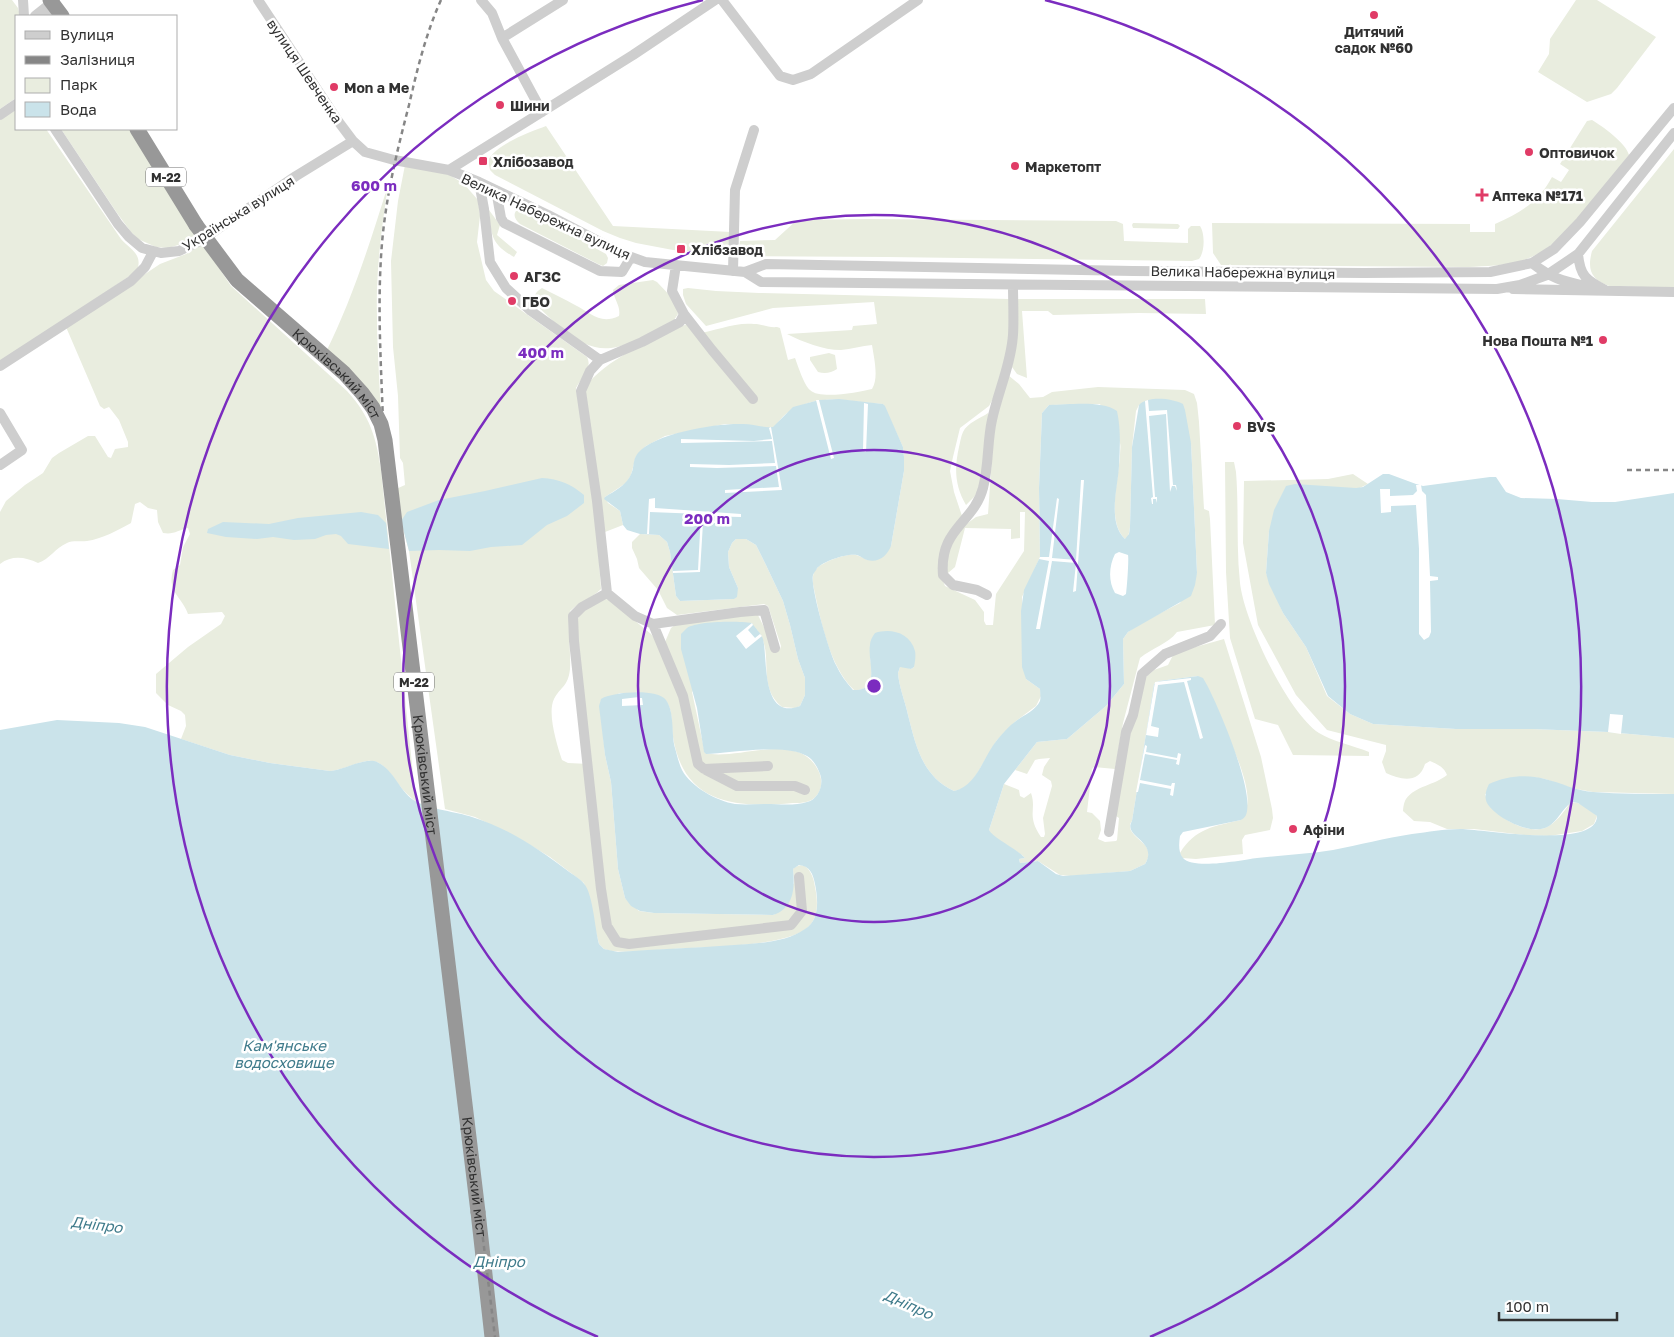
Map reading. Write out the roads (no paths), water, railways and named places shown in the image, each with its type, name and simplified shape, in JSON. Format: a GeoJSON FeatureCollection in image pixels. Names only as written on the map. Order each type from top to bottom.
{"type":"FeatureCollection","features":[{"type":"Feature","properties":{"kind":"highway"},"geometry":{"type":"LineString","coordinates":[[52,5],[61,15]]}},
{"type":"Feature","properties":{"kind":"highway","name":"Крюківський міст"},"geometry":{"type":"LineString","coordinates":[[138,130],[196,225],[237,280],[344,373],[373,408],[383,432],[492,1337]]}},
{"type":"Feature","properties":{"kind":"street"},"geometry":{"type":"LineString","coordinates":[[23,0],[24,15]]}},
{"type":"Feature","properties":{"kind":"street","name":"вулиця Шевченка"},"geometry":{"type":"LineString","coordinates":[[258,0],[353,141]]}},
{"type":"Feature","properties":{"kind":"street"},"geometry":{"type":"LineString","coordinates":[[481,0],[492,13],[502,38],[542,112]]}},
{"type":"Feature","properties":{"kind":"street"},"geometry":{"type":"LineString","coordinates":[[502,38],[563,0]]}},
{"type":"Feature","properties":{"kind":"street"},"geometry":{"type":"LineString","coordinates":[[449,170],[633,55],[714,0]]}},
{"type":"Feature","properties":{"kind":"street"},"geometry":{"type":"LineString","coordinates":[[722,0],[780,76],[794,80],[811,74],[918,0]]}},
{"type":"Feature","properties":{"kind":"street"},"geometry":{"type":"LineString","coordinates":[[37,15],[52,5]]}},
{"type":"Feature","properties":{"kind":"street"},"geometry":{"type":"LineString","coordinates":[[0,114],[15,105]]}},
{"type":"Feature","properties":{"kind":"street","name":"Велика Набережна вулиця"},"geometry":{"type":"LineString","coordinates":[[353,141],[365,152],[394,160],[449,170],[479,182],[548,215],[603,245],[646,262],[744,272],[766,264],[1152,272],[1490,272],[1532,262],[1554,249],[1580,222],[1674,108]]}},
{"type":"Feature","properties":{"kind":"street"},"geometry":{"type":"LineString","coordinates":[[0,366],[131,281],[145,267],[153,252],[136,243],[118,224],[56,130]]}},
{"type":"Feature","properties":{"kind":"street"},"geometry":{"type":"LineString","coordinates":[[733,271],[735,190],[754,130]]}},
{"type":"Feature","properties":{"kind":"street","name":"Велика Набережна вулиця"},"geometry":{"type":"LineString","coordinates":[[744,272],[761,282],[1497,289],[1520,285],[1547,275],[1578,254],[1674,134]]}},
{"type":"Feature","properties":{"kind":"street","name":"Українська вулиця"},"geometry":{"type":"LineString","coordinates":[[153,252],[179,251],[200,241],[296,176],[353,141]]}},
{"type":"Feature","properties":{"kind":"street"},"geometry":{"type":"LineString","coordinates":[[479,182],[490,262],[506,288],[531,311],[600,360]]}},
{"type":"Feature","properties":{"kind":"street"},"geometry":{"type":"LineString","coordinates":[[496,190],[501,218],[504,223],[600,271],[622,272],[631,257]]}},
{"type":"Feature","properties":{"kind":"street"},"geometry":{"type":"LineString","coordinates":[[1578,254],[1583,277],[1606,291]]}},
{"type":"Feature","properties":{"kind":"street"},"geometry":{"type":"LineString","coordinates":[[1532,262],[1547,275],[1557,279],[1606,291]]}},
{"type":"Feature","properties":{"kind":"street"},"geometry":{"type":"LineString","coordinates":[[676,265],[672,290],[684,314],[753,399]]}},
{"type":"Feature","properties":{"kind":"street"},"geometry":{"type":"LineString","coordinates":[[987,595],[977,590],[953,585],[943,575],[942,562],[945,547],[956,528],[976,504],[983,488],[992,421],[1005,379],[1013,336],[1012,285]]}},
{"type":"Feature","properties":{"kind":"street"},"geometry":{"type":"LineString","coordinates":[[1497,289],[1674,292]]}},
{"type":"Feature","properties":{"kind":"street"},"geometry":{"type":"LineString","coordinates":[[684,314],[680,322],[642,342],[600,360],[590,371],[581,392],[597,501],[607,593],[635,616],[653,624],[764,610],[775,648]]}},
{"type":"Feature","properties":{"kind":"street"},"geometry":{"type":"LineString","coordinates":[[0,413],[22,450],[0,465]]}},
{"type":"Feature","properties":{"kind":"street"},"geometry":{"type":"LineString","coordinates":[[607,593],[582,607],[573,616],[600,889],[607,926],[617,942],[629,944],[791,925],[802,911],[799,877]]}},
{"type":"Feature","properties":{"kind":"street"},"geometry":{"type":"LineString","coordinates":[[653,624],[683,696],[698,764],[737,786],[794,786],[805,790]]}},
{"type":"Feature","properties":{"kind":"street"},"geometry":{"type":"LineString","coordinates":[[1109,832],[1126,732],[1133,715],[1142,674],[1165,654],[1210,636],[1221,624]]}},
{"type":"Feature","properties":{"kind":"street"},"geometry":{"type":"LineString","coordinates":[[704,769],[768,766]]}},
{"type":"Feature","properties":{"kind":"water","name":"Кам'янське водосховище"},"geometry":{"type":"Polygon","coordinates":[[[839,399],[883,404],[903,447],[904,457],[904,471],[891,546],[887,553],[879,560],[871,561],[857,555],[842,556],[820,565],[813,574],[814,592],[829,647],[839,672],[853,690],[862,689],[867,686],[870,680],[870,644],[875,633],[893,631],[909,639],[915,651],[914,667],[911,669],[900,667],[898,673],[914,738],[927,769],[943,785],[954,791],[962,788],[974,777],[999,737],[1013,723],[1033,710],[1040,701],[1040,689],[1026,679],[1022,667],[1021,611],[1024,590],[1040,557],[1039,488],[1042,413],[1049,405],[1075,404],[1102,405],[1117,411],[1120,445],[1115,514],[1116,523],[1125,539],[1129,534],[1130,527],[1132,447],[1139,405],[1154,399],[1172,400],[1183,404],[1191,443],[1197,573],[1195,585],[1191,596],[1128,632],[1123,639],[1124,684],[1106,706],[1067,739],[1037,742],[1004,784],[989,830],[1025,858],[1019,859],[1020,863],[1038,861],[1056,874],[1063,876],[1130,871],[1145,864],[1148,856],[1147,850],[1130,826],[1154,684],[1159,681],[1198,676],[1203,678],[1207,685],[1227,730],[1241,769],[1247,803],[1246,815],[1241,820],[1183,832],[1180,836],[1179,844],[1181,856],[1188,862],[1207,864],[1324,851],[1402,836],[1448,830],[1461,829],[1513,834],[1559,835],[1579,832],[1592,826],[1597,816],[1578,803],[1573,802],[1566,807],[1553,823],[1545,828],[1530,829],[1505,819],[1491,809],[1487,803],[1486,793],[1489,784],[1509,778],[1538,777],[1593,792],[1674,794],[1674,1337],[0,1337],[0,730],[57,720],[119,723],[145,727],[230,755],[270,763],[330,771],[361,762],[377,762],[388,770],[406,794],[417,802],[429,807],[485,821],[534,847],[579,879],[588,890],[599,944],[604,949],[618,952],[761,943],[780,940],[797,934],[810,925],[817,909],[817,896],[813,877],[806,867],[799,865],[793,869],[794,883],[789,902],[785,908],[773,915],[654,913],[640,911],[631,906],[625,898],[618,869],[611,782],[605,755],[599,706],[601,699],[634,692],[654,694],[666,700],[671,711],[674,742],[682,770],[698,787],[720,800],[739,804],[802,803],[815,798],[820,791],[821,778],[813,761],[798,752],[773,749],[706,754],[704,752],[697,708],[681,649],[681,634],[687,628],[709,623],[752,623],[763,639],[772,697],[778,705],[787,708],[800,706],[805,695],[805,678],[798,659],[783,601],[756,545],[746,539],[736,539],[728,552],[729,567],[738,588],[737,597],[734,599],[680,601],[676,596],[667,542],[659,535],[640,534],[627,530],[623,525],[620,511],[604,499],[623,485],[629,478],[638,453],[646,446],[658,440],[702,427],[718,425],[743,424],[773,427],[793,407],[819,400],[839,399]],[[1119,552],[1115,554],[1111,563],[1110,579],[1113,588],[1115,593],[1123,596],[1126,594],[1128,555],[1119,552]]]}},
{"type":"Feature","properties":{"kind":"water"},"geometry":{"type":"Polygon","coordinates":[[[1383,474],[1389,474],[1423,486],[1496,477],[1506,492],[1521,498],[1615,502],[1674,493],[1674,738],[1608,732],[1456,729],[1373,724],[1350,714],[1328,696],[1306,647],[1283,613],[1269,584],[1266,573],[1269,531],[1274,510],[1286,486],[1295,484],[1356,488],[1363,487],[1383,474]]]}},
{"type":"Feature","properties":{"kind":"water"},"geometry":{"type":"Polygon","coordinates":[[[542,478],[559,481],[574,488],[584,495],[584,503],[567,516],[547,525],[522,545],[491,547],[470,551],[409,551],[401,521],[407,512],[439,500],[542,478]]]}},
{"type":"Feature","properties":{"kind":"water"},"geometry":{"type":"Polygon","coordinates":[[[361,512],[378,515],[386,523],[389,549],[348,544],[341,536],[336,534],[315,539],[294,540],[273,537],[257,539],[226,537],[207,533],[208,529],[223,522],[269,524],[298,518],[361,512]]]}},
{"type":"Feature","properties":{"kind":"railway"},"geometry":{"type":"LineString","coordinates":[[441,0],[426,38],[415,78],[392,174],[386,208],[381,265],[380,355],[383,422],[495,1337]]}},
{"type":"Feature","properties":{"kind":"railway"},"geometry":{"type":"LineString","coordinates":[[1627,470],[1674,470]]}},
{"type":"Feature","properties":{"kind":"place","name":"Дитячий садок №60"},"geometry":{"type":"Point","coordinates":[1374,15]}},
{"type":"Feature","properties":{"kind":"place","name":"Mon a Me"},"geometry":{"type":"Point","coordinates":[334,87]}},
{"type":"Feature","properties":{"kind":"place","name":"Шини"},"geometry":{"type":"Point","coordinates":[500,105]}},
{"type":"Feature","properties":{"kind":"place","name":"Оптовичок"},"geometry":{"type":"Point","coordinates":[1529,152]}},
{"type":"Feature","properties":{"kind":"place","name":"Хлібозавод"},"geometry":{"type":"Point","coordinates":[483,161]}},
{"type":"Feature","properties":{"kind":"place","name":"Маркетопт"},"geometry":{"type":"Point","coordinates":[1015,166]}},
{"type":"Feature","properties":{"kind":"place","name":"Аптека №171"},"geometry":{"type":"Point","coordinates":[1482,195]}},
{"type":"Feature","properties":{"kind":"place","name":"Хлібзавод"},"geometry":{"type":"Point","coordinates":[681,249]}},
{"type":"Feature","properties":{"kind":"place","name":"АГЗС"},"geometry":{"type":"Point","coordinates":[514,276]}},
{"type":"Feature","properties":{"kind":"place","name":"ГБО"},"geometry":{"type":"Point","coordinates":[512,301]}},
{"type":"Feature","properties":{"kind":"place","name":"Нова Пошта №1"},"geometry":{"type":"Point","coordinates":[1603,340]}},
{"type":"Feature","properties":{"kind":"place","name":"BVS"},"geometry":{"type":"Point","coordinates":[1237,426]}},
{"type":"Feature","properties":{"kind":"place","name":"Афіни"},"geometry":{"type":"Point","coordinates":[1293,829]}},
{"type":"Feature","properties":{"kind":"water label","name":"Дніпро"},"geometry":{"type":"Point","coordinates":[97,1224]}},
{"type":"Feature","properties":{"kind":"water label","name":"Дніпро"},"geometry":{"type":"Point","coordinates":[499,1261]}},
{"type":"Feature","properties":{"kind":"water label","name":"Дніпро"},"geometry":{"type":"Point","coordinates":[909,1304]}}]}
